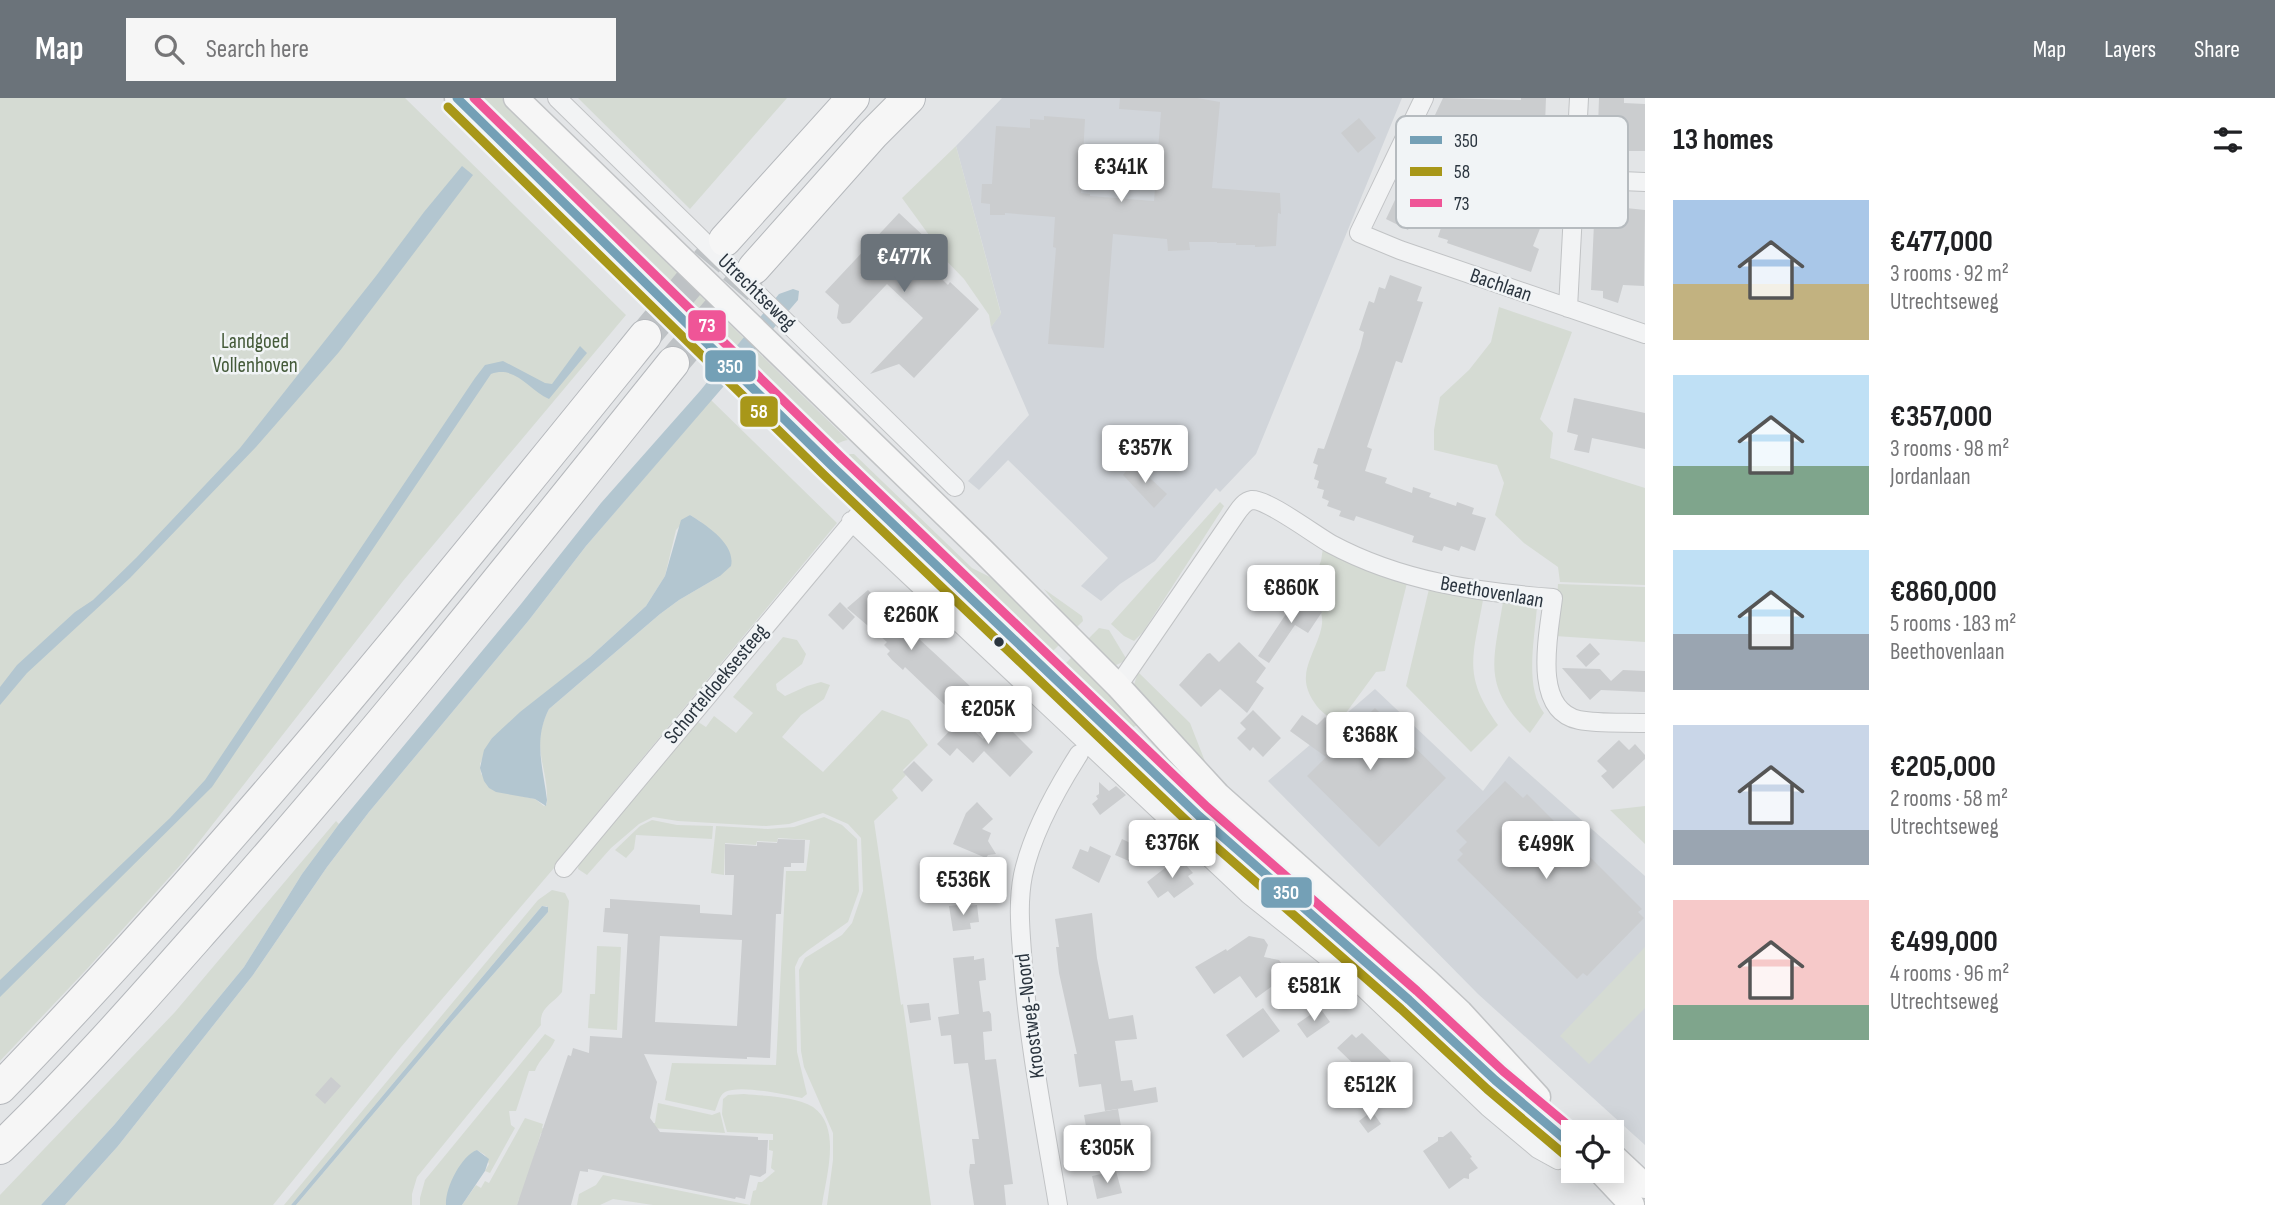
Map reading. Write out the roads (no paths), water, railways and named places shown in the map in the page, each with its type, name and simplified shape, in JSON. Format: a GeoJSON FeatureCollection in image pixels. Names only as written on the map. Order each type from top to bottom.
{"type":"FeatureCollection","features":[{"type":"Feature","properties":{"kind":"highway"},"geometry":{"type":"LineString","coordinates":[[725,240],[853,98]]}},
{"type":"Feature","properties":{"kind":"highway"},"geometry":{"type":"LineString","coordinates":[[754,268],[873,134],[909,98]]}},
{"type":"Feature","properties":{"kind":"highway"},"geometry":{"type":"LineString","coordinates":[[0,1088],[90,994],[236,832],[397,643],[645,336]]}},
{"type":"Feature","properties":{"kind":"highway"},"geometry":{"type":"LineString","coordinates":[[0,1148],[123,1020],[263,863],[428,667],[674,363]]}},
{"type":"Feature","properties":{"kind":"main road"},"geometry":{"type":"LineString","coordinates":[[457,98],[831,465],[1126,748],[1561,1137]]}},
{"type":"Feature","properties":{"kind":"main road","name":"Utrechtseweg"},"geometry":{"type":"LineString","coordinates":[[516,98],[1118,686],[1218,795],[1427,981],[1460,1012],[1532,1091],[1568,1120]]}},
{"type":"Feature","properties":{"kind":"main road"},"geometry":{"type":"LineString","coordinates":[[831,465],[845,447],[865,436]]}},
{"type":"Feature","properties":{"kind":"main road"},"geometry":{"type":"LineString","coordinates":[[1126,748],[1152,722]]}},
{"type":"Feature","properties":{"kind":"main road"},"geometry":{"type":"LineString","coordinates":[[1409,1000],[1427,981]]}},
{"type":"Feature","properties":{"kind":"main road"},"geometry":{"type":"LineString","coordinates":[[1624,1166],[1645,1186]]}},
{"type":"Feature","properties":{"kind":"main road"},"geometry":{"type":"LineString","coordinates":[[1611,1183],[1632,1205]]}},
{"type":"Feature","properties":{"kind":"street","name":"Utrechtseweg"},"geometry":{"type":"LineString","coordinates":[[556,98],[956,487]]}},
{"type":"Feature","properties":{"kind":"street","name":"Bachlaan"},"geometry":{"type":"LineString","coordinates":[[1415,116],[1424,98]]}},
{"type":"Feature","properties":{"kind":"street"},"geometry":{"type":"LineString","coordinates":[[1578,116],[1579,98]]}},
{"type":"Feature","properties":{"kind":"street","name":"Bachlaan"},"geometry":{"type":"LineString","coordinates":[[1396,156],[1359,233],[1400,250],[1645,334]]}},
{"type":"Feature","properties":{"kind":"street"},"geometry":{"type":"LineString","coordinates":[[1568,308],[1572,228]]}},
{"type":"Feature","properties":{"kind":"street","name":"Beethovenlaan"},"geometry":{"type":"LineString","coordinates":[[1118,686],[1240,508],[1253,500],[1267,505],[1331,544],[1384,568],[1419,580],[1493,593],[1553,598],[1546,674],[1549,692],[1560,712],[1578,720],[1645,723]]}},
{"type":"Feature","properties":{"kind":"street","name":"Schorteldoeksesteeg"},"geometry":{"type":"LineString","coordinates":[[564,868],[851,521],[870,502]]}},
{"type":"Feature","properties":{"kind":"street"},"geometry":{"type":"LineString","coordinates":[[851,521],[1249,895],[1352,977],[1457,1078],[1538,1149],[1558,1160],[1561,1157]]}},
{"type":"Feature","properties":{"kind":"street","name":"Kroostweg-Noord"},"geometry":{"type":"LineString","coordinates":[[1058,1205],[1025,992],[1018,910],[1031,848],[1063,780],[1079,754]]}},
{"type":"Feature","properties":{"kind":"street"},"geometry":{"type":"LineString","coordinates":[[1249,895],[1267,875]]}},
{"type":"Feature","properties":{"kind":"water"},"geometry":{"type":"Polygon","coordinates":[[[462,166],[473,175],[339,352],[256,447],[130,578],[27,673],[0,705],[0,687],[17,665],[75,612],[93,600],[240,448],[462,166]]]}},
{"type":"Feature","properties":{"kind":"water"},"geometry":{"type":"Polygon","coordinates":[[[793,289],[799,291],[798,300],[586,546],[529,620],[369,812],[327,867],[253,975],[118,1146],[65,1205],[41,1205],[115,1124],[244,967],[302,874],[339,824],[601,503],[700,391],[779,294],[793,289]]]}},
{"type":"Feature","properties":{"kind":"water"},"geometry":{"type":"Polygon","coordinates":[[[580,346],[587,353],[549,399],[515,376],[500,372],[491,374],[212,787],[0,997],[0,980],[170,818],[205,780],[485,365],[503,361],[552,384],[580,346]]]}},
{"type":"Feature","properties":{"kind":"water"},"geometry":{"type":"Polygon","coordinates":[[[690,515],[724,543],[729,550],[731,566],[720,576],[660,614],[549,709],[540,743],[546,806],[535,799],[496,792],[489,788],[480,768],[484,750],[492,738],[520,712],[590,657],[646,606],[665,576],[681,520],[690,515]]]}},
{"type":"Feature","properties":{"kind":"water"},"geometry":{"type":"Polygon","coordinates":[[[542,906],[548,907],[548,912],[296,1205],[291,1205],[542,906]]]}},
{"type":"Feature","properties":{"kind":"water"},"geometry":{"type":"Polygon","coordinates":[[[477,1150],[489,1159],[485,1171],[462,1205],[446,1205],[448,1190],[455,1173],[465,1159],[477,1150]]]}},
{"type":"Feature","properties":{"kind":"tunnel"},"geometry":{"type":"LineString","coordinates":[[645,336],[725,240]]}},
{"type":"Feature","properties":{"kind":"tunnel"},"geometry":{"type":"LineString","coordinates":[[673,363],[754,268]]}},
{"type":"Feature","properties":{"kind":"park label","name":"Landgoed Vollenhoven"},"geometry":{"type":"Point","coordinates":[255,353]}}]}
